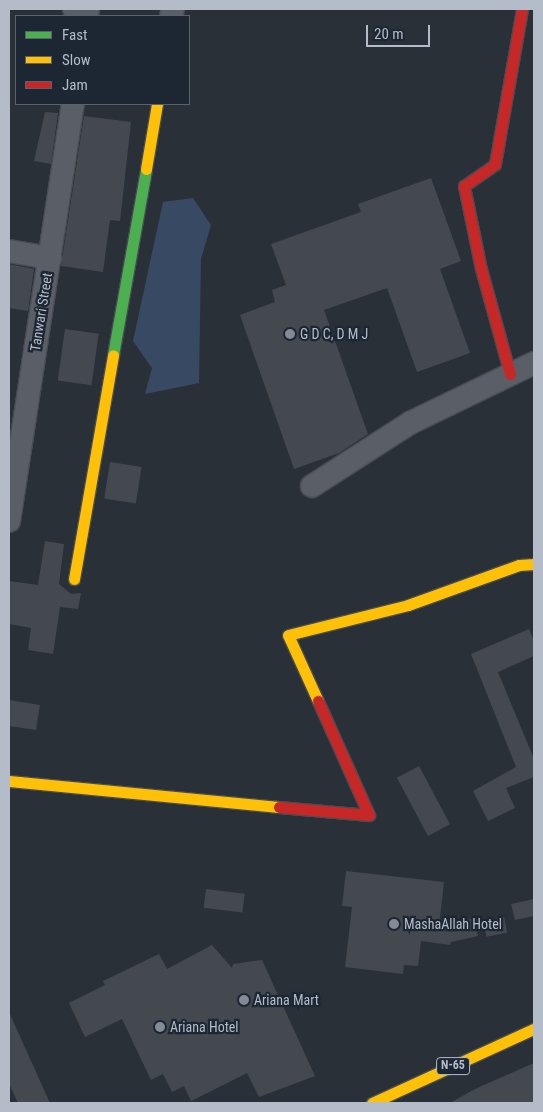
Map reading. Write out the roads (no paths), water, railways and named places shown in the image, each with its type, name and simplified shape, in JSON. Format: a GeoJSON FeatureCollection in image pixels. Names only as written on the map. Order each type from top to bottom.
{"type":"FeatureCollection","features":[{"type":"Feature","properties":{"kind":"main road"},"geometry":{"type":"LineString","coordinates":[[510,374],[481,268],[464,186],[494,164],[522,9]]}},
{"type":"Feature","properties":{"kind":"main road"},"geometry":{"type":"LineString","coordinates":[[74,579],[157,105]]}},
{"type":"Feature","properties":{"kind":"main road"},"geometry":{"type":"LineString","coordinates":[[9,781],[369,815],[288,636],[408,605],[519,565],[534,564]]}},
{"type":"Feature","properties":{"kind":"main road","name":"N-65"},"geometry":{"type":"LineString","coordinates":[[372,1103],[534,1029]]}},
{"type":"Feature","properties":{"kind":"street","name":"Tanwari Street"},"geometry":{"type":"LineString","coordinates":[[9,521],[74,105]]}},
{"type":"Feature","properties":{"kind":"street"},"geometry":{"type":"LineString","coordinates":[[9,251],[50,258]]}},
{"type":"Feature","properties":{"kind":"street"},"geometry":{"type":"LineString","coordinates":[[312,486],[410,424],[534,363]]}},
{"type":"Feature","properties":{"kind":"water"},"geometry":{"type":"Polygon","coordinates":[[[193,198],[211,225],[201,259],[199,383],[145,394],[152,368],[133,341],[163,202],[193,198]]]}},
{"type":"Feature","properties":{"kind":"place","name":"G D C, D M J"},"geometry":{"type":"Point","coordinates":[290,334]}},
{"type":"Feature","properties":{"kind":"place","name":"MashaAllah Hotel"},"geometry":{"type":"Point","coordinates":[394,924]}},
{"type":"Feature","properties":{"kind":"place","name":"Ariana Mart"},"geometry":{"type":"Point","coordinates":[244,1000]}},
{"type":"Feature","properties":{"kind":"place","name":"Ariana Hotel"},"geometry":{"type":"Point","coordinates":[160,1027]}}]}
